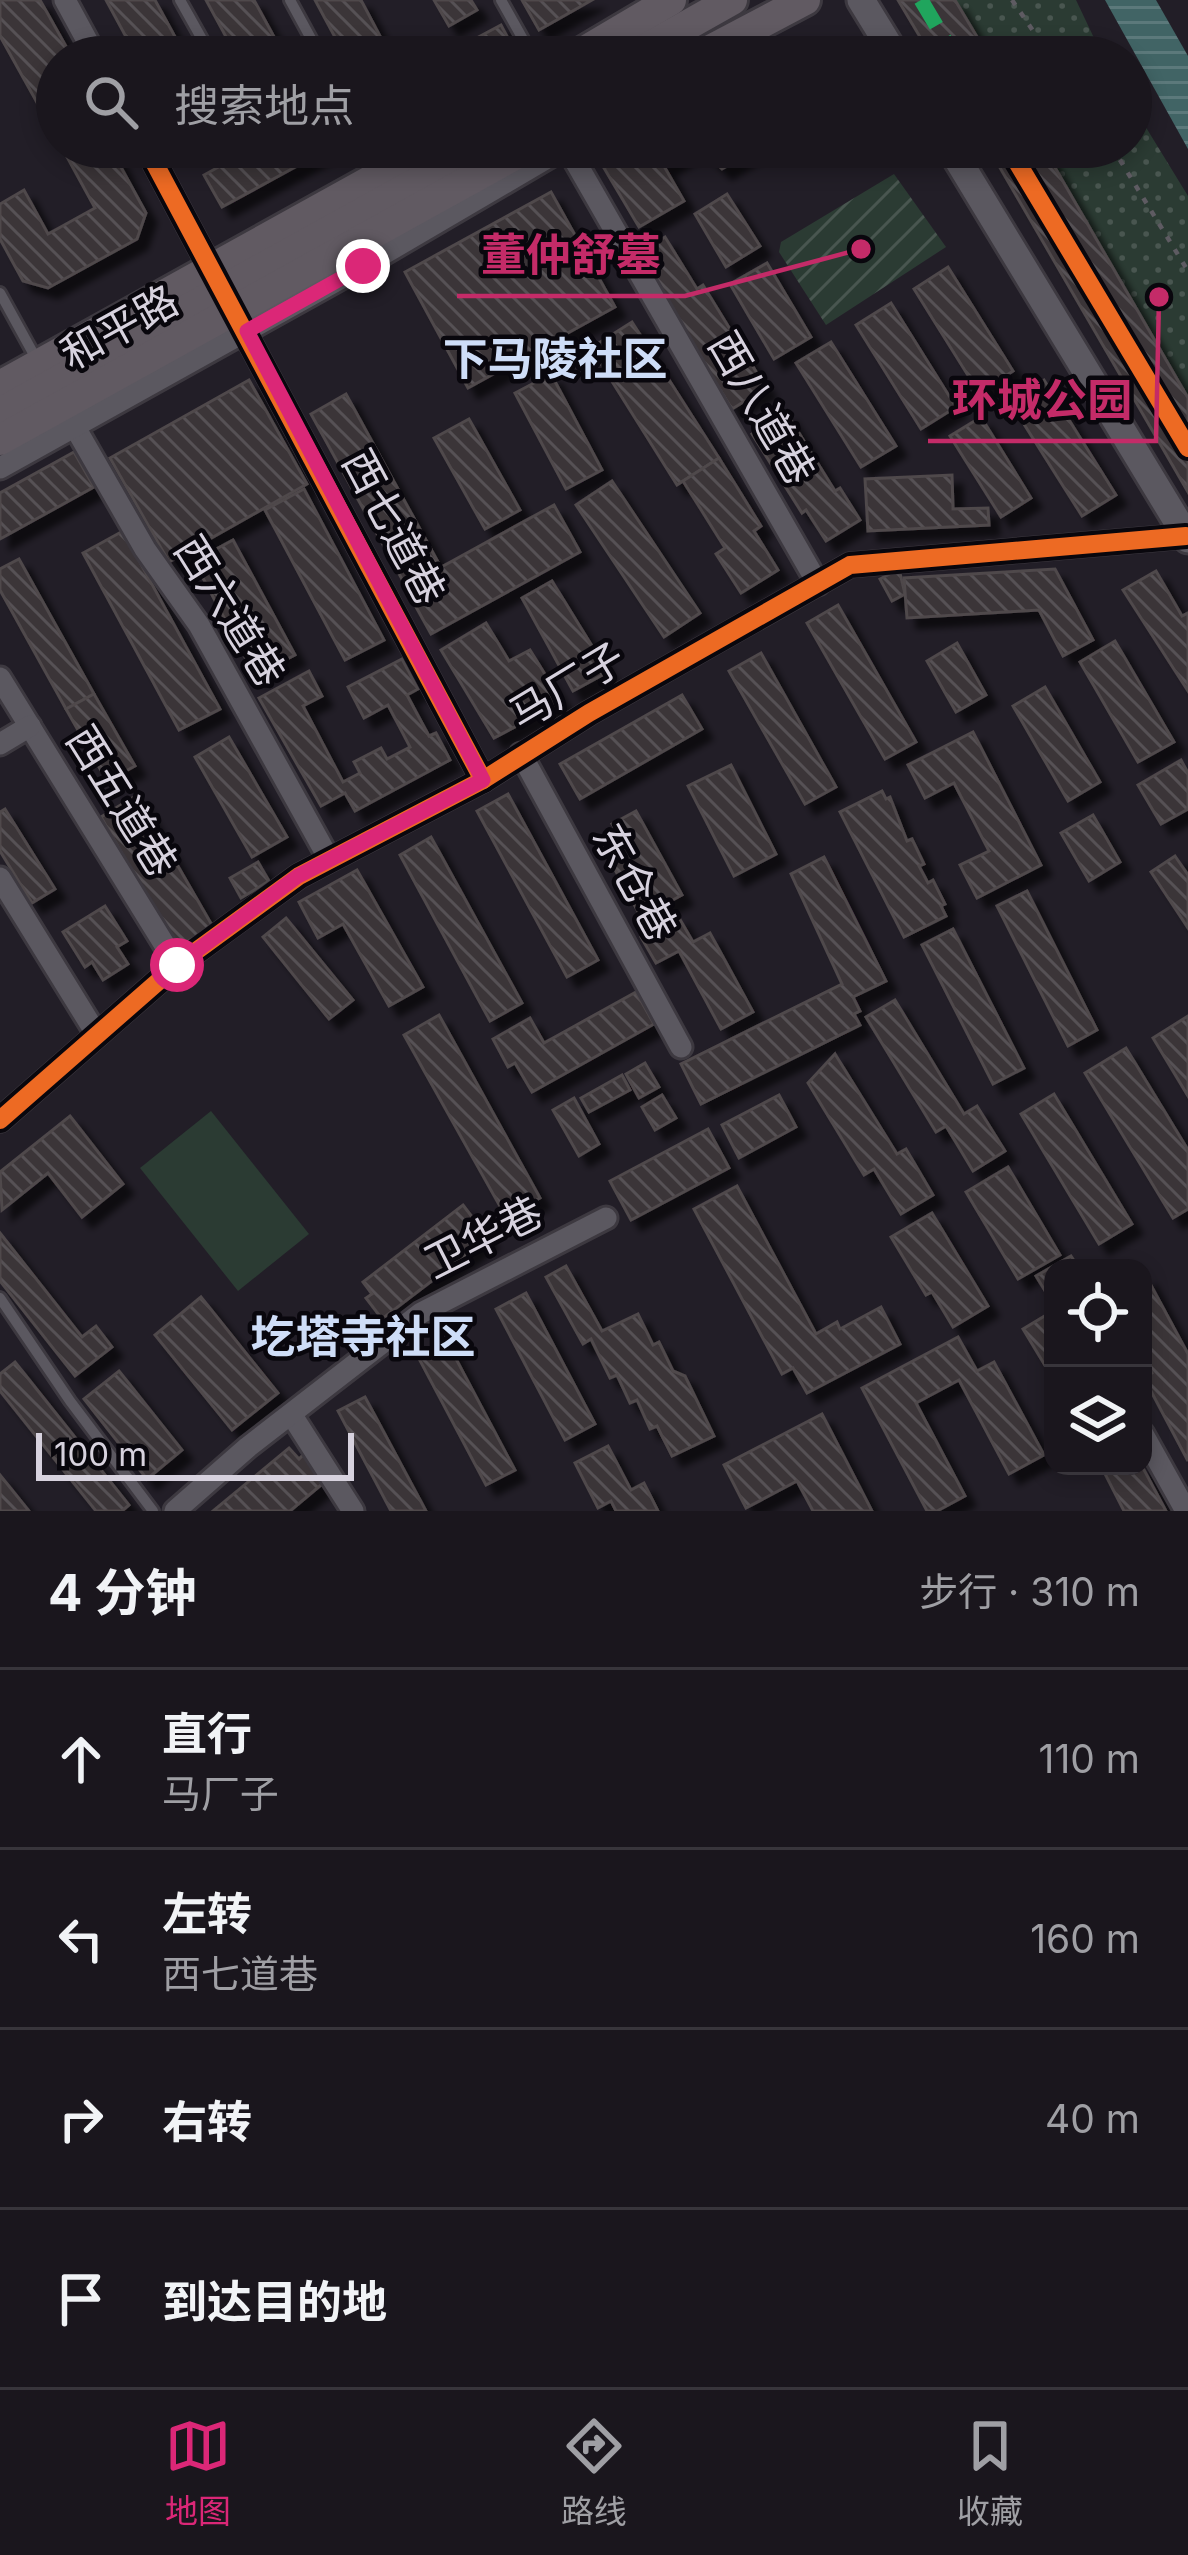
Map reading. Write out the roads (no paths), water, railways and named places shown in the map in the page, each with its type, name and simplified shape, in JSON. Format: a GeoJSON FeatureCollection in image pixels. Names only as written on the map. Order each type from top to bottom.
{"type":"FeatureCollection","features":[{"type":"Feature","properties":{"kind":"main road"},"geometry":{"type":"LineString","coordinates":[[610,36],[671,0]]}},
{"type":"Feature","properties":{"kind":"main road"},"geometry":{"type":"LineString","coordinates":[[669,36],[732,0]]}},
{"type":"Feature","properties":{"kind":"main road"},"geometry":{"type":"LineString","coordinates":[[737,36],[805,0]]}},
{"type":"Feature","properties":{"kind":"main road"},"geometry":{"type":"LineString","coordinates":[[0,386],[57,396],[231,300],[404,168]]}},
{"type":"Feature","properties":{"kind":"main road","name":"和平路"},"geometry":{"type":"LineString","coordinates":[[231,300],[447,168]]}},
{"type":"Feature","properties":{"kind":"main road","name":"和平路"},"geometry":{"type":"LineString","coordinates":[[0,440],[57,396],[231,300],[489,168]]}},
{"type":"Feature","properties":{"kind":"main road","name":"和平路"},"geometry":{"type":"LineString","coordinates":[[0,413],[57,396]]}},
{"type":"Feature","properties":{"kind":"street"},"geometry":{"type":"LineString","coordinates":[[64,0],[84,36]]}},
{"type":"Feature","properties":{"kind":"street"},"geometry":{"type":"LineString","coordinates":[[861,0],[883,36]]}},
{"type":"Feature","properties":{"kind":"street","name":"西七道巷"},"geometry":{"type":"LineString","coordinates":[[158,168],[483,780]]}},
{"type":"Feature","properties":{"kind":"street"},"geometry":{"type":"LineString","coordinates":[[231,300],[520,168]]}},
{"type":"Feature","properties":{"kind":"street","name":"西八道巷"},"geometry":{"type":"LineString","coordinates":[[578,168],[818,584]]}},
{"type":"Feature","properties":{"kind":"street"},"geometry":{"type":"LineString","coordinates":[[963,168],[1187,537]]}},
{"type":"Feature","properties":{"kind":"street"},"geometry":{"type":"LineString","coordinates":[[0,468],[57,396]]}},
{"type":"Feature","properties":{"kind":"street","name":"西六道巷"},"geometry":{"type":"LineString","coordinates":[[57,396],[145,549],[199,625],[329,859]]}},
{"type":"Feature","properties":{"kind":"street","name":"马厂子"},"geometry":{"type":"LineString","coordinates":[[0,1120],[177,965],[298,876],[483,780],[850,565],[1187,537]]}},
{"type":"Feature","properties":{"kind":"street","name":"西五道巷"},"geometry":{"type":"LineString","coordinates":[[0,678],[177,965]]}},
{"type":"Feature","properties":{"kind":"street"},"geometry":{"type":"LineString","coordinates":[[0,744],[30,726]]}},
{"type":"Feature","properties":{"kind":"street","name":"东仓巷"},"geometry":{"type":"LineString","coordinates":[[521,754],[681,1047]]}},
{"type":"Feature","properties":{"kind":"street"},"geometry":{"type":"LineString","coordinates":[[0,878],[98,1034]]}},
{"type":"Feature","properties":{"kind":"street","name":"卫华巷"},"geometry":{"type":"LineString","coordinates":[[175,1511],[421,1313],[606,1218]]}},
{"type":"Feature","properties":{"kind":"street"},"geometry":{"type":"LineString","coordinates":[[292,1414],[353,1511]]}},
{"type":"Feature","properties":{"kind":"street"},"geometry":{"type":"LineString","coordinates":[[1152,1450],[1186,1511]]}},
{"type":"Feature","properties":{"kind":"lane"},"geometry":{"type":"LineString","coordinates":[[180,0],[200,36]]}},
{"type":"Feature","properties":{"kind":"lane"},"geometry":{"type":"LineString","coordinates":[[290,0],[310,36]]}},
{"type":"Feature","properties":{"kind":"lane"},"geometry":{"type":"LineString","coordinates":[[501,0],[521,36]]}},
{"type":"Feature","properties":{"kind":"lane"},"geometry":{"type":"LineString","coordinates":[[0,293],[57,396]]}},
{"type":"Feature","properties":{"kind":"lane"},"geometry":{"type":"LineString","coordinates":[[0,1298],[153,1511]]}},
{"type":"Feature","properties":{"kind":"place","name":"董仲舒墓"},"geometry":{"type":"Point","coordinates":[861,249]}},
{"type":"Feature","properties":{"kind":"place","name":"环城公园"},"geometry":{"type":"Point","coordinates":[1159,297]}},
{"type":"Feature","properties":{"kind":"district","name":"下马陵社区"},"geometry":{"type":"Point","coordinates":[555,359]}},
{"type":"Feature","properties":{"kind":"district","name":"圪塔寺社区"},"geometry":{"type":"Point","coordinates":[363,1337]}}]}
